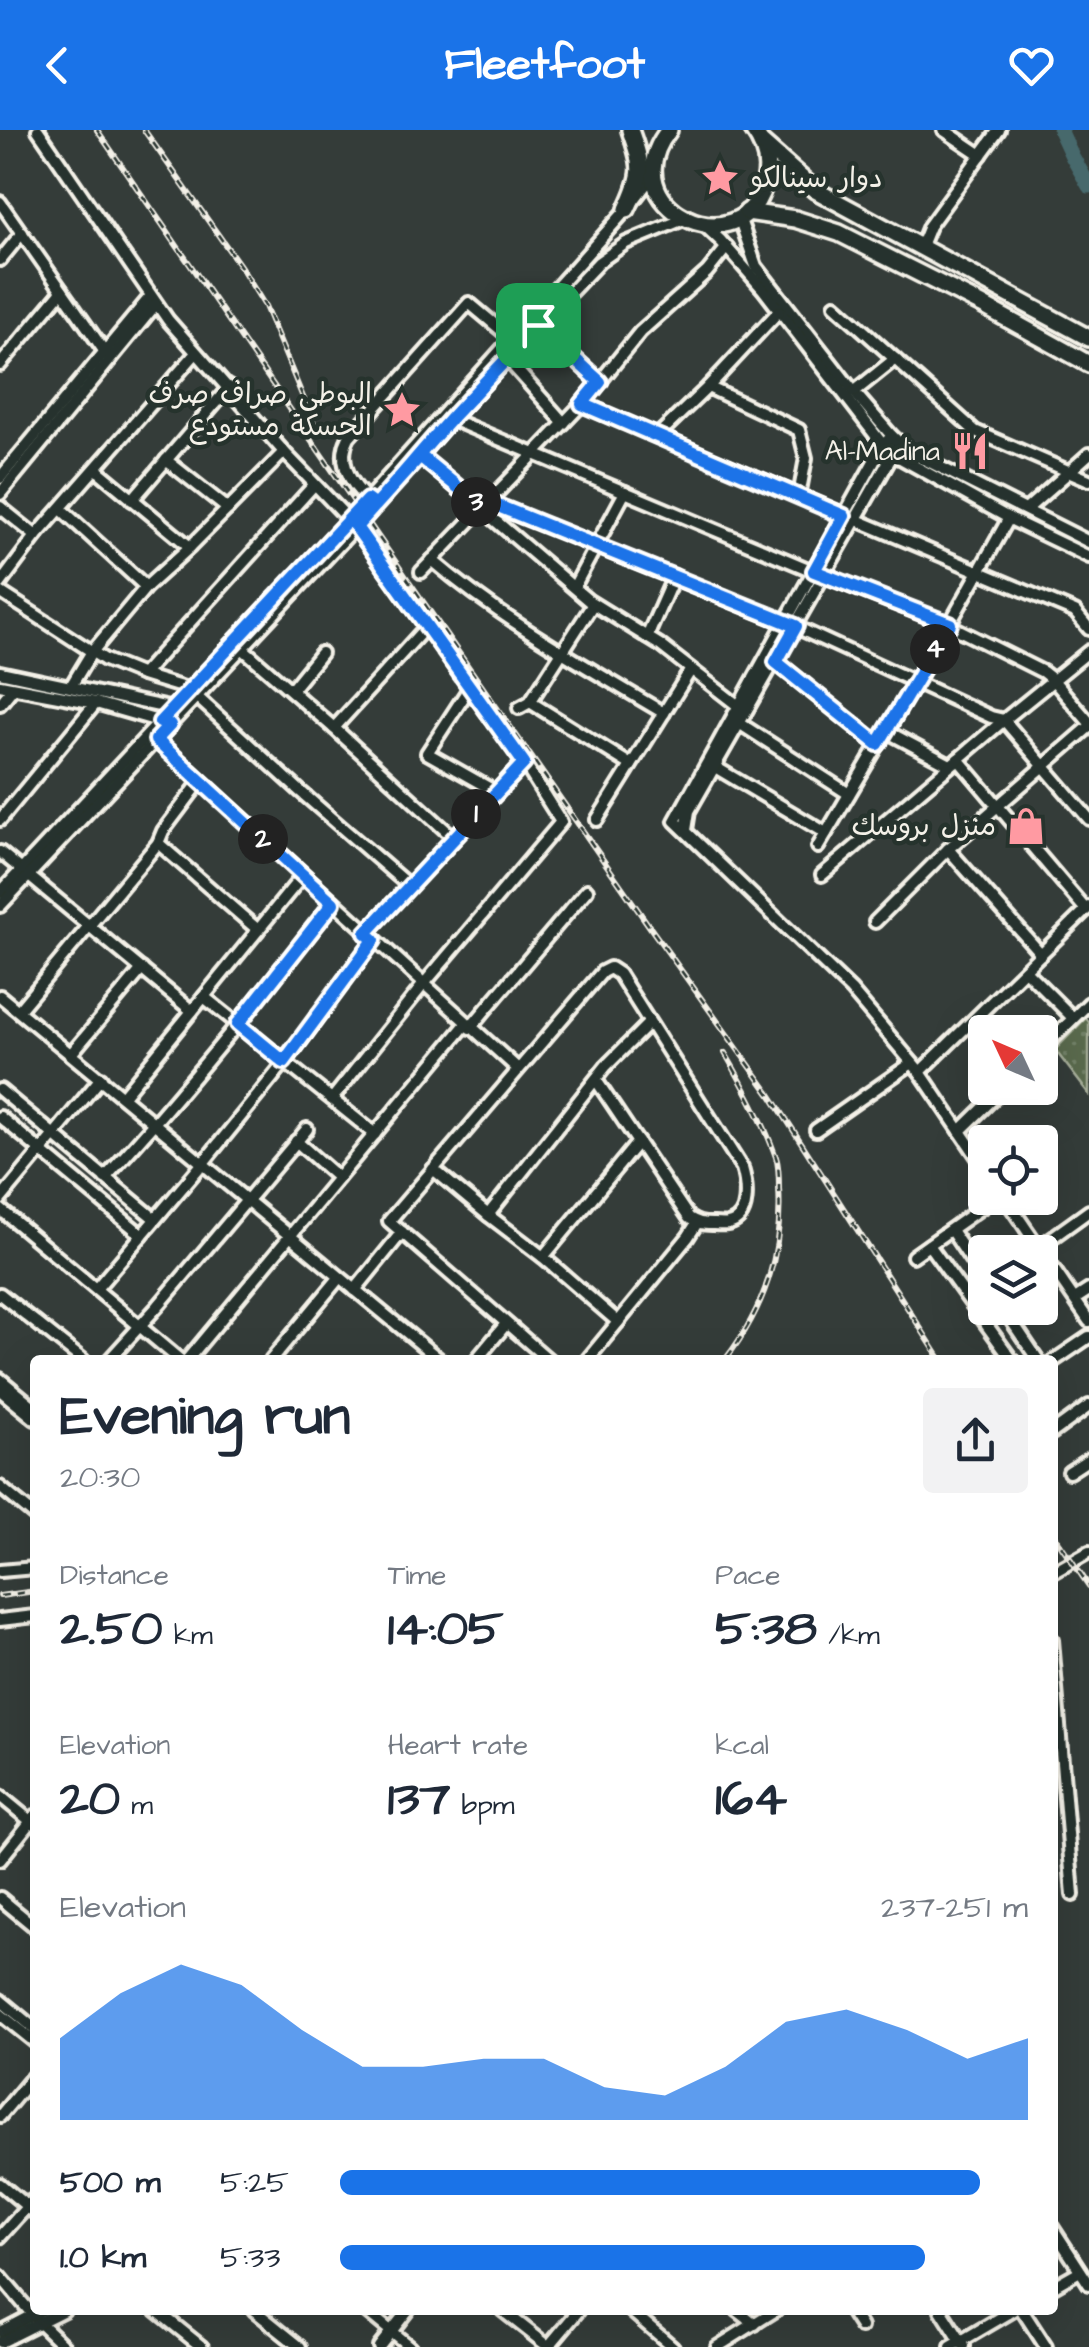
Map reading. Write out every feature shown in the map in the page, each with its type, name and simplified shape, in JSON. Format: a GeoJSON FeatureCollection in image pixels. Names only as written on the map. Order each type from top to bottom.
{"type":"FeatureCollection","features":[{"type":"Feature","properties":{"kind":"highway"},"geometry":{"type":"LineString","coordinates":[[627,209],[639,182],[641,159],[630,130]]}},
{"type":"Feature","properties":{"kind":"highway"},"geometry":{"type":"LineString","coordinates":[[640,130],[663,200],[684,219],[703,224],[722,224],[743,214],[760,195],[767,164],[757,137]]}},
{"type":"Feature","properties":{"kind":"highway"},"geometry":{"type":"LineString","coordinates":[[654,170],[657,148],[668,130]]}},
{"type":"Feature","properties":{"kind":"highway"},"geometry":{"type":"LineString","coordinates":[[757,137],[815,190],[1089,338]]}},
{"type":"Feature","properties":{"kind":"highway"},"geometry":{"type":"LineString","coordinates":[[743,214],[795,219],[839,233],[982,304],[1089,364]]}},
{"type":"Feature","properties":{"kind":"street"},"geometry":{"type":"LineString","coordinates":[[38,130],[153,300],[284,452],[352,523],[524,763],[561,822],[332,1099]]}},
{"type":"Feature","properties":{"kind":"street"},"geometry":{"type":"LineString","coordinates":[[944,130],[981,155]]}},
{"type":"Feature","properties":{"kind":"street"},"geometry":{"type":"LineString","coordinates":[[920,248],[929,226],[999,130]]}},
{"type":"Feature","properties":{"kind":"street"},"geometry":{"type":"LineString","coordinates":[[371,503],[627,209],[654,170]]}},
{"type":"Feature","properties":{"kind":"street"},"geometry":{"type":"LineString","coordinates":[[0,202],[107,356]]}},
{"type":"Feature","properties":{"kind":"street"},"geometry":{"type":"LineString","coordinates":[[743,214],[756,266],[854,392],[894,454],[1008,518],[1089,557]]}},
{"type":"Feature","properties":{"kind":"street"},"geometry":{"type":"LineString","coordinates":[[0,906],[24,872],[599,262],[626,243],[684,219]]}},
{"type":"Feature","properties":{"kind":"street"},"geometry":{"type":"LineString","coordinates":[[703,224],[888,441],[1089,542]]}},
{"type":"Feature","properties":{"kind":"street"},"geometry":{"type":"LineString","coordinates":[[0,260],[22,234]]}},
{"type":"Feature","properties":{"kind":"street"},"geometry":{"type":"LineString","coordinates":[[421,572],[582,404],[640,332],[707,272],[727,248]]}},
{"type":"Feature","properties":{"kind":"street"},"geometry":{"type":"LineString","coordinates":[[0,365],[62,291]]}},
{"type":"Feature","properties":{"kind":"street"},"geometry":{"type":"LineString","coordinates":[[0,494],[153,300]]}},
{"type":"Feature","properties":{"kind":"street"},"geometry":{"type":"LineString","coordinates":[[371,503],[350,479],[343,452],[349,437],[470,304],[512,339]]}},
{"type":"Feature","properties":{"kind":"street"},"geometry":{"type":"LineString","coordinates":[[835,304],[975,431],[1089,480]]}},
{"type":"Feature","properties":{"kind":"street"},"geometry":{"type":"LineString","coordinates":[[657,436],[780,311]]}},
{"type":"Feature","properties":{"kind":"street"},"geometry":{"type":"LineString","coordinates":[[538,325],[600,382]]}},
{"type":"Feature","properties":{"kind":"street"},"geometry":{"type":"LineString","coordinates":[[0,584],[36,536],[196,353]]}},
{"type":"Feature","properties":{"kind":"street"},"geometry":{"type":"LineString","coordinates":[[0,478],[107,356]]}},
{"type":"Feature","properties":{"kind":"street"},"geometry":{"type":"LineString","coordinates":[[506,359],[564,423]]}},
{"type":"Feature","properties":{"kind":"street"},"geometry":{"type":"LineString","coordinates":[[854,392],[895,359]]}},
{"type":"Feature","properties":{"kind":"street"},"geometry":{"type":"LineString","coordinates":[[132,500],[229,387]]}},
{"type":"Feature","properties":{"kind":"street"},"geometry":{"type":"LineString","coordinates":[[708,387],[799,430],[806,458],[800,496]]}},
{"type":"Feature","properties":{"kind":"street"},"geometry":{"type":"LineString","coordinates":[[582,404],[1074,612],[1089,629]]}},
{"type":"Feature","properties":{"kind":"street"},"geometry":{"type":"LineString","coordinates":[[451,418],[950,624],[1053,680],[1089,725],[948,850],[875,922]]}},
{"type":"Feature","properties":{"kind":"street"},"geometry":{"type":"LineString","coordinates":[[888,441],[844,516],[790,625],[675,821],[851,990],[916,1067],[968,1143]]}},
{"type":"Feature","properties":{"kind":"street"},"geometry":{"type":"LineString","coordinates":[[71,686],[91,652],[146,588],[284,452]]}},
{"type":"Feature","properties":{"kind":"street"},"geometry":{"type":"LineString","coordinates":[[819,573],[858,518],[894,454]]}},
{"type":"Feature","properties":{"kind":"street"},"geometry":{"type":"LineString","coordinates":[[1027,509],[1089,454]]}},
{"type":"Feature","properties":{"kind":"street"},"geometry":{"type":"LineString","coordinates":[[420,456],[485,504],[593,604],[660,645],[742,710]]}},
{"type":"Feature","properties":{"kind":"street"},"geometry":{"type":"LineString","coordinates":[[166,460],[228,508]]}},
{"type":"Feature","properties":{"kind":"street"},"geometry":{"type":"LineString","coordinates":[[96,469],[190,548]]}},
{"type":"Feature","properties":{"kind":"street"},"geometry":{"type":"LineString","coordinates":[[142,675],[314,485]]}},
{"type":"Feature","properties":{"kind":"street"},"geometry":{"type":"LineString","coordinates":[[574,587],[625,492]]}},
{"type":"Feature","properties":{"kind":"street"},"geometry":{"type":"LineString","coordinates":[[485,504],[674,576],[1004,720],[1089,819]]}},
{"type":"Feature","properties":{"kind":"street"},"geometry":{"type":"LineString","coordinates":[[0,506],[36,536]]}},
{"type":"Feature","properties":{"kind":"street"},"geometry":{"type":"LineString","coordinates":[[61,509],[146,588]]}},
{"type":"Feature","properties":{"kind":"street"},"geometry":{"type":"LineString","coordinates":[[818,847],[1008,518]]}},
{"type":"Feature","properties":{"kind":"street"},"geometry":{"type":"LineString","coordinates":[[194,693],[242,648],[352,523]]}},
{"type":"Feature","properties":{"kind":"street"},"geometry":{"type":"LineString","coordinates":[[432,560],[504,616],[664,713]]}},
{"type":"Feature","properties":{"kind":"street"},"geometry":{"type":"LineString","coordinates":[[647,637],[674,576]]}},
{"type":"Feature","properties":{"kind":"street"},"geometry":{"type":"LineString","coordinates":[[0,592],[91,652],[194,693],[409,886]]}},
{"type":"Feature","properties":{"kind":"street"},"geometry":{"type":"LineString","coordinates":[[519,708],[530,702],[593,604]]}},
{"type":"Feature","properties":{"kind":"street"},"geometry":{"type":"LineString","coordinates":[[742,710],[776,662],[790,625]]}},
{"type":"Feature","properties":{"kind":"street"},"geometry":{"type":"LineString","coordinates":[[334,728],[425,628]]}},
{"type":"Feature","properties":{"kind":"street"},"geometry":{"type":"LineString","coordinates":[[242,648],[454,838]]}},
{"type":"Feature","properties":{"kind":"street"},"geometry":{"type":"LineString","coordinates":[[822,875],[1089,651]]}},
{"type":"Feature","properties":{"kind":"street"},"geometry":{"type":"LineString","coordinates":[[291,690],[321,652]]}},
{"type":"Feature","properties":{"kind":"street"},"geometry":{"type":"LineString","coordinates":[[776,662],[878,744]]}},
{"type":"Feature","properties":{"kind":"street"},"geometry":{"type":"LineString","coordinates":[[597,820],[690,671]]}},
{"type":"Feature","properties":{"kind":"street"},"geometry":{"type":"LineString","coordinates":[[0,672],[178,710]]}},
{"type":"Feature","properties":{"kind":"street"},"geometry":{"type":"LineString","coordinates":[[0,685],[96,703],[165,723]]}},
{"type":"Feature","properties":{"kind":"street"},"geometry":{"type":"LineString","coordinates":[[470,687],[427,753],[496,792]]}},
{"type":"Feature","properties":{"kind":"street"},"geometry":{"type":"LineString","coordinates":[[0,704],[13,688]]}},
{"type":"Feature","properties":{"kind":"street"},"geometry":{"type":"LineString","coordinates":[[530,702],[631,765]]}},
{"type":"Feature","properties":{"kind":"street"},"geometry":{"type":"LineString","coordinates":[[0,820],[96,703]]}},
{"type":"Feature","properties":{"kind":"street"},"geometry":{"type":"LineString","coordinates":[[686,830],[690,811],[736,721]]}},
{"type":"Feature","properties":{"kind":"street"},"geometry":{"type":"LineString","coordinates":[[736,721],[849,794]]}},
{"type":"Feature","properties":{"kind":"street"},"geometry":{"type":"LineString","coordinates":[[0,893],[156,740],[165,723]]}},
{"type":"Feature","properties":{"kind":"street"},"geometry":{"type":"LineString","coordinates":[[816,1130],[916,1067],[1088,908],[954,762],[886,731]]}},
{"type":"Feature","properties":{"kind":"street"},"geometry":{"type":"LineString","coordinates":[[156,740],[518,1069]]}},
{"type":"Feature","properties":{"kind":"street"},"geometry":{"type":"LineString","coordinates":[[96,1289],[284,1062],[409,886],[524,763]]}},
{"type":"Feature","properties":{"kind":"street"},"geometry":{"type":"LineString","coordinates":[[715,767],[826,833]]}},
{"type":"Feature","properties":{"kind":"street"},"geometry":{"type":"LineString","coordinates":[[19,1010],[158,843],[200,782]]}},
{"type":"Feature","properties":{"kind":"street"},"geometry":{"type":"LineString","coordinates":[[158,843],[258,930]]}},
{"type":"Feature","properties":{"kind":"street"},"geometry":{"type":"LineString","coordinates":[[948,850],[1041,954]]}},
{"type":"Feature","properties":{"kind":"street"},"geometry":{"type":"LineString","coordinates":[[0,852],[192,1011]]}},
{"type":"Feature","properties":{"kind":"street"},"geometry":{"type":"LineString","coordinates":[[123,1096],[302,875]]}},
{"type":"Feature","properties":{"kind":"street"},"geometry":{"type":"LineString","coordinates":[[188,1355],[588,890]]}},
{"type":"Feature","properties":{"kind":"street"},"geometry":{"type":"LineString","coordinates":[[105,1178],[238,1024],[333,903]]}},
{"type":"Feature","properties":{"kind":"street"},"geometry":{"type":"LineString","coordinates":[[543,1355],[389,1222],[607,968],[614,968],[619,974],[739,1162],[746,1202],[736,1220],[727,1224],[697,1223],[689,1218],[596,1080]]}},
{"type":"Feature","properties":{"kind":"street"},"geometry":{"type":"LineString","coordinates":[[71,1054],[142,969]]}},
{"type":"Feature","properties":{"kind":"street"},"geometry":{"type":"LineString","coordinates":[[1025,970],[1074,1018]]}},
{"type":"Feature","properties":{"kind":"street"},"geometry":{"type":"LineString","coordinates":[[204,996],[375,1134]]}},
{"type":"Feature","properties":{"kind":"street"},"geometry":{"type":"LineString","coordinates":[[2,1001],[19,1010],[434,1355]]}},
{"type":"Feature","properties":{"kind":"street"},"geometry":{"type":"LineString","coordinates":[[1058,1034],[1087,1008]]}},
{"type":"Feature","properties":{"kind":"street"},"geometry":{"type":"LineString","coordinates":[[488,1216],[617,1053],[649,1023]]}},
{"type":"Feature","properties":{"kind":"street"},"geometry":{"type":"LineString","coordinates":[[0,1200],[101,1078]]}},
{"type":"Feature","properties":{"kind":"street"},"geometry":{"type":"LineString","coordinates":[[0,1090],[155,1219]]}},
{"type":"Feature","properties":{"kind":"street"},"geometry":{"type":"LineString","coordinates":[[960,1131],[987,1105]]}},
{"type":"Feature","properties":{"kind":"street"},"geometry":{"type":"LineString","coordinates":[[0,1117],[142,1234]]}},
{"type":"Feature","properties":{"kind":"street"},"geometry":{"type":"LineString","coordinates":[[113,1355],[306,1129]]}},
{"type":"Feature","properties":{"kind":"street"},"geometry":{"type":"LineString","coordinates":[[296,1142],[338,1178]]}},
{"type":"Feature","properties":{"kind":"street"},"geometry":{"type":"LineString","coordinates":[[543,1257],[638,1142]]}},
{"type":"Feature","properties":{"kind":"street"},"geometry":{"type":"LineString","coordinates":[[433,1170],[618,1322]]}},
{"type":"Feature","properties":{"kind":"street"},"geometry":{"type":"LineString","coordinates":[[0,1209],[177,1355]]}},
{"type":"Feature","properties":{"kind":"street"},"geometry":{"type":"LineString","coordinates":[[1055,1235],[1089,1211]]}},
{"type":"Feature","properties":{"kind":"street"},"geometry":{"type":"LineString","coordinates":[[913,1256],[971,1215]]}},
{"type":"Feature","properties":{"kind":"street"},"geometry":{"type":"LineString","coordinates":[[591,1355],[697,1223]]}},
{"type":"Feature","properties":{"kind":"street"},"geometry":{"type":"LineString","coordinates":[[950,1230],[968,1256]]}},
{"type":"Feature","properties":{"kind":"street"},"geometry":{"type":"LineString","coordinates":[[355,1290],[402,1232]]}},
{"type":"Feature","properties":{"kind":"street"},"geometry":{"type":"LineString","coordinates":[[930,1245],[1008,1355]]}},
{"type":"Feature","properties":{"kind":"street"},"geometry":{"type":"LineString","coordinates":[[1058,1274],[1089,1320]]}},
{"type":"Feature","properties":{"kind":"street"},"geometry":{"type":"LineString","coordinates":[[279,1355],[339,1278]]}},
{"type":"Feature","properties":{"kind":"street"},"geometry":{"type":"LineString","coordinates":[[1075,1300],[1089,1290]]}},
{"type":"Feature","properties":{"kind":"street"},"geometry":{"type":"LineString","coordinates":[[0,1294],[76,1355]]}},
{"type":"Feature","properties":{"kind":"street"},"geometry":{"type":"LineString","coordinates":[[480,1355],[506,1324]]}},
{"type":"Feature","properties":{"kind":"street"},"geometry":{"type":"LineString","coordinates":[[1014,1325],[1035,1355]]}},
{"type":"Feature","properties":{"kind":"street"},"geometry":{"type":"LineString","coordinates":[[1058,1358],[1089,1337]]}},
{"type":"Feature","properties":{"kind":"street"},"geometry":{"type":"LineString","coordinates":[[0,1379],[30,1404]]}},
{"type":"Feature","properties":{"kind":"street"},"geometry":{"type":"LineString","coordinates":[[0,1390],[30,1415]]}},
{"type":"Feature","properties":{"kind":"street"},"geometry":{"type":"LineString","coordinates":[[1058,1429],[1089,1406]]}},
{"type":"Feature","properties":{"kind":"street"},"geometry":{"type":"LineString","coordinates":[[1069,1472],[1089,1458]]}},
{"type":"Feature","properties":{"kind":"street"},"geometry":{"type":"LineString","coordinates":[[0,1487],[30,1512]]}},
{"type":"Feature","properties":{"kind":"street"},"geometry":{"type":"LineString","coordinates":[[1058,1566],[1089,1549]]}},
{"type":"Feature","properties":{"kind":"street"},"geometry":{"type":"LineString","coordinates":[[0,1570],[30,1568]]}},
{"type":"Feature","properties":{"kind":"street"},"geometry":{"type":"LineString","coordinates":[[0,1620],[30,1617]]}},
{"type":"Feature","properties":{"kind":"street"},"geometry":{"type":"LineString","coordinates":[[1058,1709],[1074,1895]]}},
{"type":"Feature","properties":{"kind":"street"},"geometry":{"type":"LineString","coordinates":[[0,1796],[30,1817]]}},
{"type":"Feature","properties":{"kind":"street"},"geometry":{"type":"LineString","coordinates":[[0,1860],[30,1825]]}},
{"type":"Feature","properties":{"kind":"street"},"geometry":{"type":"LineString","coordinates":[[0,1898],[30,1923]]}},
{"type":"Feature","properties":{"kind":"street"},"geometry":{"type":"LineString","coordinates":[[0,2000],[30,2025]]}},
{"type":"Feature","properties":{"kind":"street"},"geometry":{"type":"LineString","coordinates":[[0,2014],[30,2038]]}},
{"type":"Feature","properties":{"kind":"street"},"geometry":{"type":"LineString","coordinates":[[2,2108],[30,2079]]}},
{"type":"Feature","properties":{"kind":"street"},"geometry":{"type":"LineString","coordinates":[[0,2184],[30,2204]]}},
{"type":"Feature","properties":{"kind":"street"},"geometry":{"type":"LineString","coordinates":[[0,2238],[30,2209]]}},
{"type":"Feature","properties":{"kind":"street"},"geometry":{"type":"LineString","coordinates":[[1058,2236],[1089,2284]]}},
{"type":"Feature","properties":{"kind":"street"},"geometry":{"type":"LineString","coordinates":[[1058,2284],[1080,2271]]}},
{"type":"Feature","properties":{"kind":"street"},"geometry":{"type":"LineString","coordinates":[[0,2276],[30,2308]]}},
{"type":"Feature","properties":{"kind":"street"},"geometry":{"type":"LineString","coordinates":[[0,2332],[37,2315]]}},
{"type":"Feature","properties":{"kind":"street"},"geometry":{"type":"LineString","coordinates":[[0,2342],[37,2315]]}},
{"type":"Feature","properties":{"kind":"street"},"geometry":{"type":"LineString","coordinates":[[37,2315],[65,2347]]}},
{"type":"Feature","properties":{"kind":"street"},"geometry":{"type":"LineString","coordinates":[[162,2315],[202,2347]]}},
{"type":"Feature","properties":{"kind":"street"},"geometry":{"type":"LineString","coordinates":[[260,2315],[300,2347]]}},
{"type":"Feature","properties":{"kind":"street"},"geometry":{"type":"LineString","coordinates":[[372,2315],[419,2347]]}},
{"type":"Feature","properties":{"kind":"street"},"geometry":{"type":"LineString","coordinates":[[379,2315],[410,2347]]}},
{"type":"Feature","properties":{"kind":"street"},"geometry":{"type":"LineString","coordinates":[[379,2347],[404,2315]]}},
{"type":"Feature","properties":{"kind":"street"},"geometry":{"type":"LineString","coordinates":[[508,2315],[548,2347],[575,2315]]}},
{"type":"Feature","properties":{"kind":"street"},"geometry":{"type":"LineString","coordinates":[[636,2315],[673,2347]]}},
{"type":"Feature","properties":{"kind":"street"},"geometry":{"type":"LineString","coordinates":[[743,2315],[754,2324]]}},
{"type":"Feature","properties":{"kind":"street"},"geometry":{"type":"LineString","coordinates":[[717,2347],[768,2315]]}},
{"type":"Feature","properties":{"kind":"street"},"geometry":{"type":"LineString","coordinates":[[853,2315],[861,2327]]}},
{"type":"Feature","properties":{"kind":"street"},"geometry":{"type":"LineString","coordinates":[[944,2315],[959,2345],[1006,2315]]}},
{"type":"Feature","properties":{"kind":"street"},"geometry":{"type":"LineString","coordinates":[[1025,2315],[1046,2347]]}},
{"type":"Feature","properties":{"kind":"green space"},"geometry":{"type":"Polygon","coordinates":[[[1086,1018],[1089,1094],[1058,1054],[1058,1047],[1086,1018]]]}},
{"type":"Feature","properties":{"kind":"waterway"},"geometry":{"type":"LineString","coordinates":[[1060,130],[1089,186]]}},
{"type":"Feature","properties":{"kind":"railway"},"geometry":{"type":"LineString","coordinates":[[97,130],[770,1094],[938,1355]]}},
{"type":"Feature","properties":{"kind":"railway"},"geometry":{"type":"LineString","coordinates":[[144,130],[265,306],[317,431]]}},
{"type":"Feature","properties":{"kind":"railway"},"geometry":{"type":"LineString","coordinates":[[725,1053],[766,1131],[779,1172],[778,1235],[768,1279],[751,1320],[728,1355]]}},
{"type":"Feature","properties":{"kind":"railway"},"geometry":{"type":"LineString","coordinates":[[1058,1541],[1089,1586]]}},
{"type":"Feature","properties":{"kind":"railway"},"geometry":{"type":"LineString","coordinates":[[0,1596],[30,1592]]}},
{"type":"Feature","properties":{"kind":"place","name":"دوار سينالكو"},"geometry":{"type":"Point","coordinates":[720,178]}},
{"type":"Feature","properties":{"kind":"place","name":"البوطي صراف صرف الحسكة مستودع"},"geometry":{"type":"Point","coordinates":[402,410]}},
{"type":"Feature","properties":{"kind":"place","name":"Al-Madina"},"geometry":{"type":"Point","coordinates":[970,451]}},
{"type":"Feature","properties":{"kind":"place","name":"منزل بروسك"},"geometry":{"type":"Point","coordinates":[1026,826]}},
{"type":"Feature","properties":{"kind":"route"},"geometry":{"type":"LineString","coordinates":[[538,325],[451,418],[420,456],[375,506],[356,527],[524,763],[366,933],[374,940],[284,1062],[238,1024],[333,903],[156,740],[170,725],[160,722],[367,500],[375,506],[420,456],[482,507],[488,502],[796,626],[776,662],[878,744],[950,624],[814,571],[844,516],[582,404],[600,382],[538,325]]}}]}
